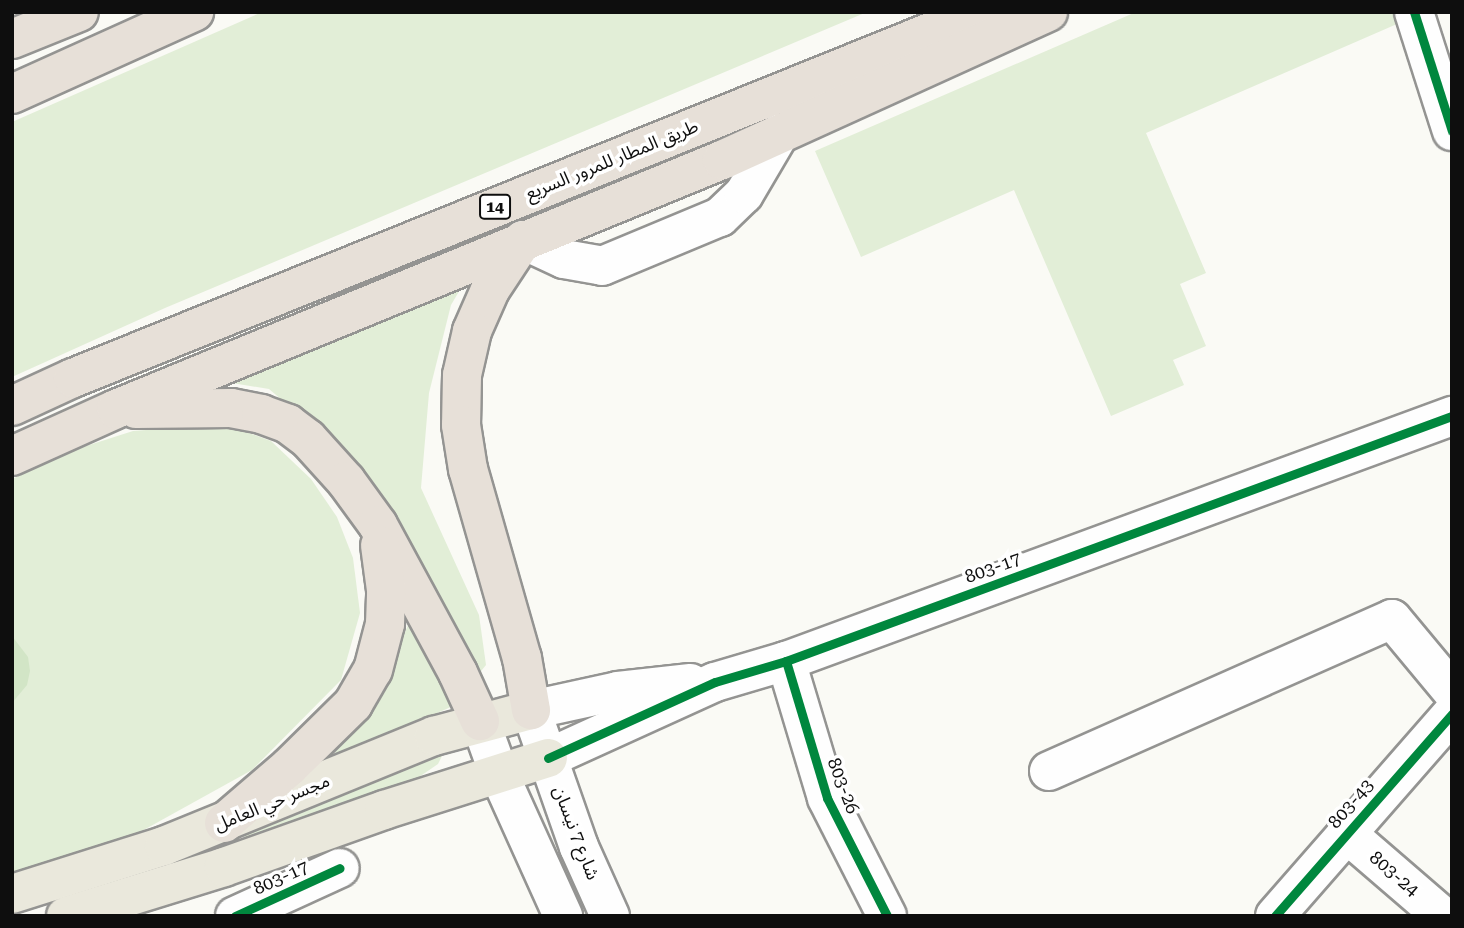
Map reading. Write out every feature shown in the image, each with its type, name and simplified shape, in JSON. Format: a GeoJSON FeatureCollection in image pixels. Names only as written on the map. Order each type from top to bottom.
{"type":"FeatureCollection","features":[{"type":"Feature","properties":{"kind":"highway"},"geometry":{"type":"LineString","coordinates":[[12,39],[79,12]]}},
{"type":"Feature","properties":{"kind":"highway"},"geometry":{"type":"LineString","coordinates":[[12,94],[194,12]]}},
{"type":"Feature","properties":{"kind":"highway","name":"طريق المطار للمرور السريع"},"geometry":{"type":"LineString","coordinates":[[12,406],[98,367],[979,12]]}},
{"type":"Feature","properties":{"kind":"highway"},"geometry":{"type":"LineString","coordinates":[[12,456],[116,410],[780,134],[1048,12]]}},
{"type":"Feature","properties":{"kind":"highway"},"geometry":{"type":"LineString","coordinates":[[523,240],[490,290],[472,331],[462,375],[461,425],[468,470],[522,658],[531,710]]}},
{"type":"Feature","properties":{"kind":"highway"},"geometry":{"type":"LineString","coordinates":[[116,410],[231,408],[261,414],[288,424],[316,447],[346,481],[378,526],[458,673],[480,722]]}},
{"type":"Feature","properties":{"kind":"highway"},"geometry":{"type":"LineString","coordinates":[[224,823],[289,766],[353,704],[373,670],[385,612],[386,590],[378,526]]}},
{"type":"Feature","properties":{"kind":"main road","name":"مجسر حي العامل"},"geometry":{"type":"LineString","coordinates":[[12,894],[164,846],[434,736],[531,710]]}},
{"type":"Feature","properties":{"kind":"main road"},"geometry":{"type":"LineString","coordinates":[[66,916],[224,867],[383,810],[548,758]]}},
{"type":"Feature","properties":{"kind":"street"},"geometry":{"type":"LineString","coordinates":[[1414,12],[1452,131]]}},
{"type":"Feature","properties":{"kind":"street"},"geometry":{"type":"LineString","coordinates":[[523,240],[564,260],[602,266],[720,217],[744,194],[780,134]]}},
{"type":"Feature","properties":{"kind":"street","name":"803-17"},"geometry":{"type":"LineString","coordinates":[[548,758],[715,682],[786,661],[1452,416]]}},
{"type":"Feature","properties":{"kind":"street"},"geometry":{"type":"LineString","coordinates":[[1049,771],[1392,619],[1452,691]]}},
{"type":"Feature","properties":{"kind":"street","name":"803-26"},"geometry":{"type":"LineString","coordinates":[[786,661],[827,798],[887,916]]}},
{"type":"Feature","properties":{"kind":"street","name":"803-17"},"geometry":{"type":"LineString","coordinates":[[531,710],[618,691],[715,682]]}},
{"type":"Feature","properties":{"kind":"street","name":"شارع 7 نيسان"},"geometry":{"type":"LineString","coordinates":[[531,710],[579,847],[610,916]]}},
{"type":"Feature","properties":{"kind":"street","name":"803-43"},"geometry":{"type":"LineString","coordinates":[[1275,916],[1452,714]]}},
{"type":"Feature","properties":{"kind":"street"},"geometry":{"type":"LineString","coordinates":[[480,722],[499,774],[563,916]]}},
{"type":"Feature","properties":{"kind":"street","name":"803-24"},"geometry":{"type":"LineString","coordinates":[[1346,833],[1442,916]]}},
{"type":"Feature","properties":{"kind":"street","name":"803-17"},"geometry":{"type":"LineString","coordinates":[[235,916],[340,869]]}},
{"type":"Feature","properties":{"kind":"green space"},"geometry":{"type":"Polygon","coordinates":[[[262,12],[867,12],[165,308],[12,377],[12,122],[262,12]]]}},
{"type":"Feature","properties":{"kind":"green space"},"geometry":{"type":"Polygon","coordinates":[[[1136,12],[1392,12],[1397,24],[1146,133],[1206,273],[1180,284],[1206,346],[1173,360],[1184,385],[1111,416],[1014,190],[861,257],[815,151],[1136,12]]]}},
{"type":"Feature","properties":{"kind":"green space"},"geometry":{"type":"Polygon","coordinates":[[[461,288],[451,305],[429,393],[421,488],[479,615],[486,665],[477,676],[322,434],[269,389],[232,383],[461,288]]]}},
{"type":"Feature","properties":{"kind":"green space"},"geometry":{"type":"Polygon","coordinates":[[[224,424],[271,441],[311,479],[337,517],[353,558],[360,613],[341,680],[252,770],[131,837],[12,875],[12,479],[83,447],[133,431],[224,424]]]}},
{"type":"Feature","properties":{"kind":"green space"},"geometry":{"type":"Polygon","coordinates":[[[409,623],[453,706],[327,762],[371,710],[409,623]]]}},
{"type":"Feature","properties":{"kind":"green space"},"geometry":{"type":"Polygon","coordinates":[[[12,636],[28,657],[30,671],[27,685],[12,703],[12,636]]]}},
{"type":"Feature","properties":{"kind":"green space"},"geometry":{"type":"Polygon","coordinates":[[[444,752],[438,764],[419,777],[388,790],[246,840],[242,832],[444,752]]]}},
{"type":"Feature","properties":{"kind":"cycle path"},"geometry":{"type":"LineString","coordinates":[[1414,12],[1452,131]]}},
{"type":"Feature","properties":{"kind":"cycle path"},"geometry":{"type":"LineString","coordinates":[[548,758],[715,682],[786,661],[1452,416]]}},
{"type":"Feature","properties":{"kind":"cycle path"},"geometry":{"type":"LineString","coordinates":[[786,661],[827,798],[887,916]]}},
{"type":"Feature","properties":{"kind":"cycle path"},"geometry":{"type":"LineString","coordinates":[[1275,916],[1452,714]]}},
{"type":"Feature","properties":{"kind":"cycle path"},"geometry":{"type":"LineString","coordinates":[[235,916],[340,868]]}}]}
